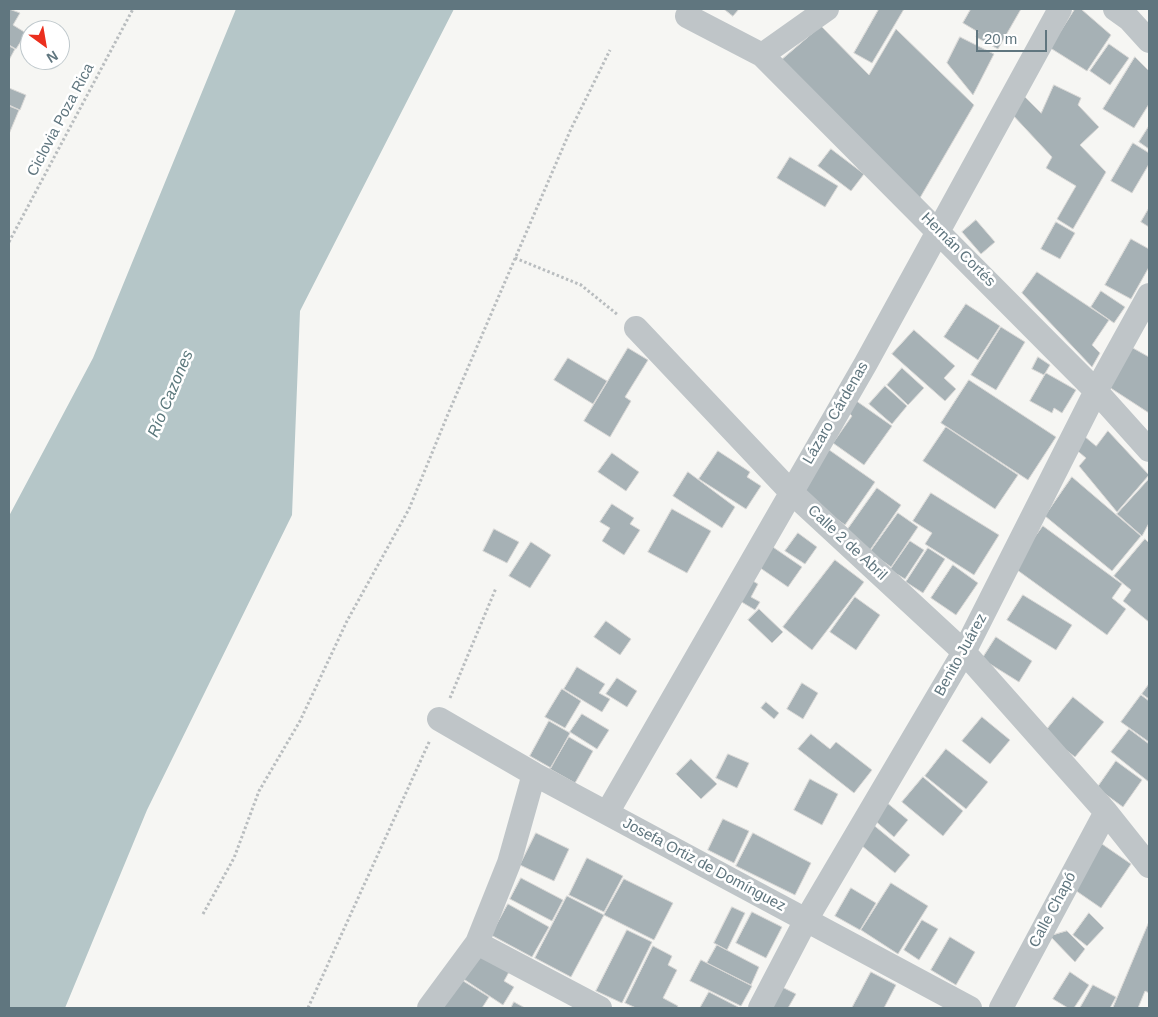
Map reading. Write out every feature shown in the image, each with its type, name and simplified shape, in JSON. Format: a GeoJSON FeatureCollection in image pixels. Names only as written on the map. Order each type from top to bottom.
{"type":"FeatureCollection","features":[{"type":"Feature","properties":{"kind":"street"},"geometry":{"type":"LineString","coordinates":[[762,55],[827,9]]}},
{"type":"Feature","properties":{"kind":"street","name":"Lázaro Cárdenas"},"geometry":{"type":"LineString","coordinates":[[607,813],[790,491],[866,363],[1060,9]]}},
{"type":"Feature","properties":{"kind":"street"},"geometry":{"type":"LineString","coordinates":[[1125,12],[1149,41]]}},
{"type":"Feature","properties":{"kind":"street","name":"Hernán Cortés"},"geometry":{"type":"LineString","coordinates":[[687,16],[762,55],[1096,391],[1149,450]]}},
{"type":"Feature","properties":{"kind":"street","name":"Benito Juárez"},"geometry":{"type":"LineString","coordinates":[[760,1008],[806,920],[964,652],[1096,391],[1149,295]]}},
{"type":"Feature","properties":{"kind":"street","name":"Calle 2 de Abril"},"geometry":{"type":"LineString","coordinates":[[636,328],[790,491],[964,652],[1106,812],[1149,866]]}},
{"type":"Feature","properties":{"kind":"street","name":"Josefa Ortiz de Domínguez"},"geometry":{"type":"LineString","coordinates":[[439,719],[534,774],[970,1008]]}},
{"type":"Feature","properties":{"kind":"street"},"geometry":{"type":"LineString","coordinates":[[429,1008],[477,943],[509,863],[534,774]]}},
{"type":"Feature","properties":{"kind":"street","name":"Calle Chapó"},"geometry":{"type":"LineString","coordinates":[[1001,1008],[1106,812]]}},
{"type":"Feature","properties":{"kind":"street"},"geometry":{"type":"LineString","coordinates":[[477,943],[600,1008]]}},
{"type":"Feature","properties":{"kind":"path","name":"Ciclovia Poza Rica"},"geometry":{"type":"LineString","coordinates":[[9,242],[133,9]]}},
{"type":"Feature","properties":{"kind":"path"},"geometry":{"type":"LineString","coordinates":[[203,914],[234,858],[259,790],[300,721],[347,621],[410,509],[570,131],[610,50]]}},
{"type":"Feature","properties":{"kind":"path"},"geometry":{"type":"LineString","coordinates":[[515,258],[581,285],[636,328]]}},
{"type":"Feature","properties":{"kind":"path"},"geometry":{"type":"LineString","coordinates":[[308,1008],[458,680],[496,588]]}},
{"type":"Feature","properties":{"kind":"water","name":"Río Cazones"},"geometry":{"type":"Polygon","coordinates":[[[236,9],[454,9],[300,311],[292,515],[147,810],[65,1008],[9,1008],[9,516],[93,358],[236,9]]]}},
{"type":"Feature","properties":{"kind":"building"},"geometry":{"type":"Polygon","coordinates":[[[9,9],[20,13],[13,25],[20,29],[20,43],[16,49],[9,45],[9,9]]]}},
{"type":"Feature","properties":{"kind":"building"},"geometry":{"type":"Polygon","coordinates":[[[724,9],[739,9],[733,16],[724,9]]]}},
{"type":"Feature","properties":{"kind":"building"},"geometry":{"type":"Polygon","coordinates":[[[879,9],[904,9],[872,63],[854,53],[879,9]]]}},
{"type":"Feature","properties":{"kind":"building"},"geometry":{"type":"Polygon","coordinates":[[[971,9],[1021,9],[998,49],[976,37],[978,32],[963,23],[971,9]]]}},
{"type":"Feature","properties":{"kind":"building"},"geometry":{"type":"Polygon","coordinates":[[[1075,9],[1081,9],[1111,35],[1087,71],[1044,44],[1060,32],[1075,9]]]}},
{"type":"Feature","properties":{"kind":"building"},"geometry":{"type":"Polygon","coordinates":[[[821,26],[869,75],[896,29],[974,105],[917,203],[778,63],[821,26]]]}},
{"type":"Feature","properties":{"kind":"building"},"geometry":{"type":"Polygon","coordinates":[[[960,37],[994,54],[973,95],[947,63],[960,37]]]}},
{"type":"Feature","properties":{"kind":"building"},"geometry":{"type":"Polygon","coordinates":[[[1109,44],[1129,58],[1110,85],[1090,71],[1109,44]]]}},
{"type":"Feature","properties":{"kind":"building"},"geometry":{"type":"Polygon","coordinates":[[[9,46],[15,49],[9,60],[9,46]]]}},
{"type":"Feature","properties":{"kind":"building"},"geometry":{"type":"Polygon","coordinates":[[[1135,57],[1149,71],[1149,104],[1134,128],[1103,109],[1135,57]]]}},
{"type":"Feature","properties":{"kind":"building"},"geometry":{"type":"Polygon","coordinates":[[[1054,85],[1081,98],[1078,105],[1099,127],[1080,145],[1106,172],[1073,229],[1057,219],[1076,186],[1046,168],[1052,157],[1010,112],[1025,97],[1041,113],[1054,85]]]}},
{"type":"Feature","properties":{"kind":"building"},"geometry":{"type":"Polygon","coordinates":[[[9,88],[26,95],[20,110],[9,105],[9,88]]]}},
{"type":"Feature","properties":{"kind":"building"},"geometry":{"type":"Polygon","coordinates":[[[9,106],[19,110],[9,134],[9,106]]]}},
{"type":"Feature","properties":{"kind":"building"},"geometry":{"type":"Polygon","coordinates":[[[1149,126],[1149,149],[1139,142],[1149,126]]]}},
{"type":"Feature","properties":{"kind":"building"},"geometry":{"type":"Polygon","coordinates":[[[1133,143],[1149,153],[1149,164],[1132,193],[1111,181],[1133,143]]]}},
{"type":"Feature","properties":{"kind":"building"},"geometry":{"type":"Polygon","coordinates":[[[831,149],[864,174],[851,191],[818,166],[831,149]]]}},
{"type":"Feature","properties":{"kind":"building"},"geometry":{"type":"Polygon","coordinates":[[[790,157],[838,186],[825,207],[777,178],[790,157]]]}},
{"type":"Feature","properties":{"kind":"building"},"geometry":{"type":"Polygon","coordinates":[[[1149,208],[1149,227],[1141,222],[1149,208]]]}},
{"type":"Feature","properties":{"kind":"building"},"geometry":{"type":"Polygon","coordinates":[[[976,220],[995,242],[981,254],[962,232],[976,220]]]}},
{"type":"Feature","properties":{"kind":"building"},"geometry":{"type":"Polygon","coordinates":[[[1056,222],[1075,233],[1060,259],[1041,249],[1056,222]]]}},
{"type":"Feature","properties":{"kind":"building"},"geometry":{"type":"Polygon","coordinates":[[[1131,239],[1149,249],[1149,267],[1131,299],[1105,285],[1131,239]]]}},
{"type":"Feature","properties":{"kind":"building"},"geometry":{"type":"Polygon","coordinates":[[[1037,272],[1109,320],[1092,345],[1100,353],[1092,367],[1022,293],[1037,272]]]}},
{"type":"Feature","properties":{"kind":"building"},"geometry":{"type":"Polygon","coordinates":[[[1101,291],[1125,307],[1114,323],[1091,307],[1101,291]]]}},
{"type":"Feature","properties":{"kind":"building"},"geometry":{"type":"Polygon","coordinates":[[[966,304],[1000,326],[978,360],[944,337],[966,304]]]}},
{"type":"Feature","properties":{"kind":"building"},"geometry":{"type":"Polygon","coordinates":[[[1001,327],[1025,342],[996,390],[971,375],[1001,327]]]}},
{"type":"Feature","properties":{"kind":"building"},"geometry":{"type":"Polygon","coordinates":[[[914,330],[955,366],[944,378],[956,389],[945,401],[892,354],[914,330]]]}},
{"type":"Feature","properties":{"kind":"building"},"geometry":{"type":"Polygon","coordinates":[[[1131,347],[1149,357],[1149,413],[1106,385],[1131,347]]]}},
{"type":"Feature","properties":{"kind":"building"},"geometry":{"type":"Polygon","coordinates":[[[628,348],[648,360],[625,397],[631,401],[610,437],[584,421],[628,348]]]}},
{"type":"Feature","properties":{"kind":"building"},"geometry":{"type":"Polygon","coordinates":[[[1038,357],[1050,365],[1044,375],[1032,369],[1038,357]]]}},
{"type":"Feature","properties":{"kind":"building"},"geometry":{"type":"Polygon","coordinates":[[[568,358],[607,381],[593,404],[554,380],[568,358]]]}},
{"type":"Feature","properties":{"kind":"building"},"geometry":{"type":"Polygon","coordinates":[[[902,368],[924,388],[908,405],[887,385],[902,368]]]}},
{"type":"Feature","properties":{"kind":"building"},"geometry":{"type":"Polygon","coordinates":[[[1046,373],[1076,390],[1062,413],[1054,408],[1052,413],[1030,401],[1046,373]]]}},
{"type":"Feature","properties":{"kind":"building"},"geometry":{"type":"Polygon","coordinates":[[[969,380],[1056,437],[1028,480],[941,423],[969,380]]]}},
{"type":"Feature","properties":{"kind":"building"},"geometry":{"type":"Polygon","coordinates":[[[885,386],[907,406],[892,424],[869,404],[885,386]]]}},
{"type":"Feature","properties":{"kind":"building"},"geometry":{"type":"Polygon","coordinates":[[[855,400],[892,426],[864,465],[833,443],[852,416],[847,411],[855,400]]]}},
{"type":"Feature","properties":{"kind":"building"},"geometry":{"type":"Polygon","coordinates":[[[946,427],[1018,475],[995,509],[923,461],[946,427]]]}},
{"type":"Feature","properties":{"kind":"building"},"geometry":{"type":"Polygon","coordinates":[[[1108,431],[1149,475],[1117,512],[1079,466],[1086,458],[1074,448],[1084,436],[1096,446],[1108,431]]]}},
{"type":"Feature","properties":{"kind":"building"},"geometry":{"type":"Polygon","coordinates":[[[825,447],[875,482],[845,525],[795,489],[825,447]]]}},
{"type":"Feature","properties":{"kind":"building"},"geometry":{"type":"Polygon","coordinates":[[[718,451],[750,472],[747,477],[761,486],[746,509],[699,479],[718,451]]]}},
{"type":"Feature","properties":{"kind":"building"},"geometry":{"type":"Polygon","coordinates":[[[612,453],[639,472],[626,491],[598,472],[612,453]]]}},
{"type":"Feature","properties":{"kind":"building"},"geometry":{"type":"Polygon","coordinates":[[[688,472],[735,507],[722,528],[673,496],[688,472]]]}},
{"type":"Feature","properties":{"kind":"building"},"geometry":{"type":"Polygon","coordinates":[[[1072,477],[1141,536],[1112,571],[1045,516],[1072,477]]]}},
{"type":"Feature","properties":{"kind":"building"},"geometry":{"type":"Polygon","coordinates":[[[1149,479],[1149,523],[1142,536],[1117,514],[1149,479]]]}},
{"type":"Feature","properties":{"kind":"building"},"geometry":{"type":"Polygon","coordinates":[[[877,488],[901,505],[870,550],[845,533],[877,488]]]}},
{"type":"Feature","properties":{"kind":"building"},"geometry":{"type":"Polygon","coordinates":[[[931,493],[999,535],[974,575],[925,544],[932,533],[913,521],[931,493]]]}},
{"type":"Feature","properties":{"kind":"building"},"geometry":{"type":"Polygon","coordinates":[[[612,504],[634,518],[630,524],[640,530],[624,555],[602,541],[610,528],[600,522],[612,504]]]}},
{"type":"Feature","properties":{"kind":"building"},"geometry":{"type":"Polygon","coordinates":[[[672,509],[711,531],[687,573],[648,552],[672,509]]]}},
{"type":"Feature","properties":{"kind":"building"},"geometry":{"type":"Polygon","coordinates":[[[898,513],[918,527],[891,567],[870,552],[898,513]]]}},
{"type":"Feature","properties":{"kind":"building"},"geometry":{"type":"Polygon","coordinates":[[[1043,526],[1122,584],[1112,598],[1126,609],[1107,635],[1013,567],[1043,526]]]}},
{"type":"Feature","properties":{"kind":"building"},"geometry":{"type":"Polygon","coordinates":[[[494,529],[519,542],[507,563],[483,551],[494,529]]]}},
{"type":"Feature","properties":{"kind":"building"},"geometry":{"type":"Polygon","coordinates":[[[798,533],[817,547],[805,564],[785,551],[798,533]]]}},
{"type":"Feature","properties":{"kind":"building"},"geometry":{"type":"Polygon","coordinates":[[[1145,539],[1149,543],[1149,622],[1123,601],[1131,590],[1114,576],[1145,539]]]}},
{"type":"Feature","properties":{"kind":"building"},"geometry":{"type":"Polygon","coordinates":[[[910,541],[924,550],[905,579],[890,570],[910,541]]]}},
{"type":"Feature","properties":{"kind":"building"},"geometry":{"type":"Polygon","coordinates":[[[531,542],[551,555],[530,588],[509,576],[531,542]]]}},
{"type":"Feature","properties":{"kind":"building"},"geometry":{"type":"Polygon","coordinates":[[[767,543],[802,567],[788,587],[753,563],[767,543]]]}},
{"type":"Feature","properties":{"kind":"building"},"geometry":{"type":"Polygon","coordinates":[[[928,548],[945,559],[923,593],[906,582],[928,548]]]}},
{"type":"Feature","properties":{"kind":"building"},"geometry":{"type":"Polygon","coordinates":[[[835,560],[864,582],[812,650],[783,627],[835,560]]]}},
{"type":"Feature","properties":{"kind":"building"},"geometry":{"type":"Polygon","coordinates":[[[953,565],[978,583],[956,615],[931,598],[953,565]]]}},
{"type":"Feature","properties":{"kind":"building"},"geometry":{"type":"Polygon","coordinates":[[[746,577],[758,584],[751,597],[760,602],[755,610],[735,598],[746,577]]]}},
{"type":"Feature","properties":{"kind":"building"},"geometry":{"type":"Polygon","coordinates":[[[1023,595],[1072,625],[1056,650],[1007,620],[1023,595]]]}},
{"type":"Feature","properties":{"kind":"building"},"geometry":{"type":"Polygon","coordinates":[[[855,597],[880,615],[856,650],[830,632],[855,597]]]}},
{"type":"Feature","properties":{"kind":"building"},"geometry":{"type":"Polygon","coordinates":[[[759,609],[783,632],[772,643],[748,620],[759,609]]]}},
{"type":"Feature","properties":{"kind":"building"},"geometry":{"type":"Polygon","coordinates":[[[606,621],[631,639],[620,655],[594,637],[606,621]]]}},
{"type":"Feature","properties":{"kind":"building"},"geometry":{"type":"Polygon","coordinates":[[[996,637],[1032,661],[1019,682],[982,659],[996,637]]]}},
{"type":"Feature","properties":{"kind":"building"},"geometry":{"type":"Polygon","coordinates":[[[577,667],[605,684],[599,693],[610,699],[602,712],[564,689],[577,667]]]}},
{"type":"Feature","properties":{"kind":"building"},"geometry":{"type":"Polygon","coordinates":[[[617,678],[637,691],[627,707],[606,694],[617,678]]]}},
{"type":"Feature","properties":{"kind":"building"},"geometry":{"type":"Polygon","coordinates":[[[802,683],[818,693],[803,719],[787,709],[802,683]]]}},
{"type":"Feature","properties":{"kind":"building"},"geometry":{"type":"Polygon","coordinates":[[[1149,684],[1149,699],[1142,694],[1149,684]]]}},
{"type":"Feature","properties":{"kind":"building"},"geometry":{"type":"Polygon","coordinates":[[[562,689],[581,701],[565,728],[545,717],[562,689]]]}},
{"type":"Feature","properties":{"kind":"building"},"geometry":{"type":"Polygon","coordinates":[[[1141,695],[1149,701],[1149,742],[1121,722],[1141,695]]]}},
{"type":"Feature","properties":{"kind":"building"},"geometry":{"type":"Polygon","coordinates":[[[1073,697],[1104,722],[1075,757],[1044,733],[1073,697]]]}},
{"type":"Feature","properties":{"kind":"building"},"geometry":{"type":"Polygon","coordinates":[[[766,702],[779,713],[774,719],[761,708],[766,702]]]}},
{"type":"Feature","properties":{"kind":"building"},"geometry":{"type":"Polygon","coordinates":[[[582,714],[609,730],[597,749],[570,732],[582,714]]]}},
{"type":"Feature","properties":{"kind":"building"},"geometry":{"type":"Polygon","coordinates":[[[982,717],[1010,740],[990,764],[962,741],[982,717]]]}},
{"type":"Feature","properties":{"kind":"building"},"geometry":{"type":"Polygon","coordinates":[[[549,721],[570,733],[551,768],[530,756],[549,721]]]}},
{"type":"Feature","properties":{"kind":"building"},"geometry":{"type":"Polygon","coordinates":[[[1129,729],[1149,744],[1149,782],[1111,752],[1129,729]]]}},
{"type":"Feature","properties":{"kind":"building"},"geometry":{"type":"Polygon","coordinates":[[[811,734],[830,749],[836,742],[872,770],[854,793],[798,749],[811,734]]]}},
{"type":"Feature","properties":{"kind":"building"},"geometry":{"type":"Polygon","coordinates":[[[569,737],[593,751],[575,783],[550,769],[569,737]]]}},
{"type":"Feature","properties":{"kind":"building"},"geometry":{"type":"Polygon","coordinates":[[[946,749],[988,782],[966,809],[925,776],[946,749]]]}},
{"type":"Feature","properties":{"kind":"building"},"geometry":{"type":"Polygon","coordinates":[[[728,754],[749,763],[737,788],[716,778],[728,754]]]}},
{"type":"Feature","properties":{"kind":"building"},"geometry":{"type":"Polygon","coordinates":[[[691,759],[717,784],[701,799],[676,774],[691,759]]]}},
{"type":"Feature","properties":{"kind":"building"},"geometry":{"type":"Polygon","coordinates":[[[1116,761],[1142,780],[1123,807],[1097,788],[1116,761]]]}},
{"type":"Feature","properties":{"kind":"building"},"geometry":{"type":"Polygon","coordinates":[[[923,777],[963,811],[943,836],[902,802],[923,777]]]}},
{"type":"Feature","properties":{"kind":"building"},"geometry":{"type":"Polygon","coordinates":[[[810,779],[838,794],[822,825],[794,810],[810,779]]]}},
{"type":"Feature","properties":{"kind":"building"},"geometry":{"type":"Polygon","coordinates":[[[886,802],[908,820],[894,837],[873,819],[886,802]]]}},
{"type":"Feature","properties":{"kind":"building"},"geometry":{"type":"Polygon","coordinates":[[[723,819],[749,831],[734,863],[708,850],[723,819]]]}},
{"type":"Feature","properties":{"kind":"building"},"geometry":{"type":"Polygon","coordinates":[[[871,823],[910,855],[895,873],[856,841],[871,823]]]}},
{"type":"Feature","properties":{"kind":"building"},"geometry":{"type":"Polygon","coordinates":[[[536,833],[569,849],[554,881],[520,865],[536,833]]]}},
{"type":"Feature","properties":{"kind":"building"},"geometry":{"type":"Polygon","coordinates":[[[753,833],[811,863],[795,895],[736,866],[753,833]]]}},
{"type":"Feature","properties":{"kind":"building"},"geometry":{"type":"Polygon","coordinates":[[[1102,844],[1131,864],[1101,908],[1072,888],[1102,844]]]}},
{"type":"Feature","properties":{"kind":"building"},"geometry":{"type":"Polygon","coordinates":[[[587,858],[623,876],[604,912],[569,895],[587,858]]]}},
{"type":"Feature","properties":{"kind":"building"},"geometry":{"type":"Polygon","coordinates":[[[521,878],[563,900],[552,921],[510,899],[521,878]]]}},
{"type":"Feature","properties":{"kind":"building"},"geometry":{"type":"Polygon","coordinates":[[[624,879],[673,903],[654,940],[604,915],[624,879]]]}},
{"type":"Feature","properties":{"kind":"building"},"geometry":{"type":"Polygon","coordinates":[[[891,883],[928,906],[898,954],[861,930],[891,883]]]}},
{"type":"Feature","properties":{"kind":"building"},"geometry":{"type":"Polygon","coordinates":[[[851,888],[876,903],[860,930],[835,916],[851,888]]]}},
{"type":"Feature","properties":{"kind":"building"},"geometry":{"type":"Polygon","coordinates":[[[567,896],[604,915],[571,977],[535,958],[567,896]]]}},
{"type":"Feature","properties":{"kind":"building"},"geometry":{"type":"Polygon","coordinates":[[[508,904],[549,927],[532,957],[491,935],[508,904]]]}},
{"type":"Feature","properties":{"kind":"building"},"geometry":{"type":"Polygon","coordinates":[[[732,907],[745,913],[727,950],[714,943],[732,907]]]}},
{"type":"Feature","properties":{"kind":"building"},"geometry":{"type":"Polygon","coordinates":[[[752,912],[782,927],[766,958],[736,943],[752,912]]]}},
{"type":"Feature","properties":{"kind":"building"},"geometry":{"type":"Polygon","coordinates":[[[1089,913],[1104,928],[1087,946],[1073,935],[1089,913]]]}},
{"type":"Feature","properties":{"kind":"building"},"geometry":{"type":"Polygon","coordinates":[[[922,920],[938,929],[919,960],[904,950],[922,920]]]}},
{"type":"Feature","properties":{"kind":"building"},"geometry":{"type":"Polygon","coordinates":[[[1149,922],[1149,993],[1145,991],[1138,1008],[1113,1008],[1149,922]]]}},
{"type":"Feature","properties":{"kind":"building"},"geometry":{"type":"Polygon","coordinates":[[[627,930],[652,942],[622,1003],[596,991],[627,930]]]}},
{"type":"Feature","properties":{"kind":"building"},"geometry":{"type":"Polygon","coordinates":[[[1067,931],[1085,949],[1075,962],[1050,936],[1067,931]]]}},
{"type":"Feature","properties":{"kind":"building"},"geometry":{"type":"Polygon","coordinates":[[[950,937],[975,952],[956,985],[931,970],[950,937]]]}},
{"type":"Feature","properties":{"kind":"building"},"geometry":{"type":"Polygon","coordinates":[[[717,945],[759,967],[751,985],[707,963],[717,945]]]}},
{"type":"Feature","properties":{"kind":"building"},"geometry":{"type":"Polygon","coordinates":[[[653,946],[672,956],[668,965],[677,970],[663,998],[678,1006],[677,1008],[636,1008],[625,1003],[653,946]]]}},
{"type":"Feature","properties":{"kind":"building"},"geometry":{"type":"Polygon","coordinates":[[[475,951],[509,972],[504,981],[514,987],[503,1005],[459,976],[475,951]]]}},
{"type":"Feature","properties":{"kind":"building"},"geometry":{"type":"Polygon","coordinates":[[[701,960],[752,986],[741,1006],[690,981],[701,960]]]}},
{"type":"Feature","properties":{"kind":"building"},"geometry":{"type":"Polygon","coordinates":[[[871,972],[896,985],[884,1008],[852,1008],[871,972]]]}},
{"type":"Feature","properties":{"kind":"building"},"geometry":{"type":"Polygon","coordinates":[[[1070,972],[1089,985],[1074,1008],[1068,1008],[1053,999],[1070,972]]]}},
{"type":"Feature","properties":{"kind":"building"},"geometry":{"type":"Polygon","coordinates":[[[460,979],[489,997],[482,1008],[442,1008],[460,979]]]}},
{"type":"Feature","properties":{"kind":"building"},"geometry":{"type":"Polygon","coordinates":[[[1093,985],[1116,997],[1110,1008],[1080,1008],[1093,985]]]}},
{"type":"Feature","properties":{"kind":"building"},"geometry":{"type":"Polygon","coordinates":[[[780,986],[796,994],[788,1008],[768,1008],[780,986]]]}},
{"type":"Feature","properties":{"kind":"building"},"geometry":{"type":"Polygon","coordinates":[[[709,992],[738,1007],[738,1008],[700,1008],[709,992]]]}},
{"type":"Feature","properties":{"kind":"building"},"geometry":{"type":"Polygon","coordinates":[[[514,1002],[525,1008],[511,1008],[514,1002]]]}}]}
